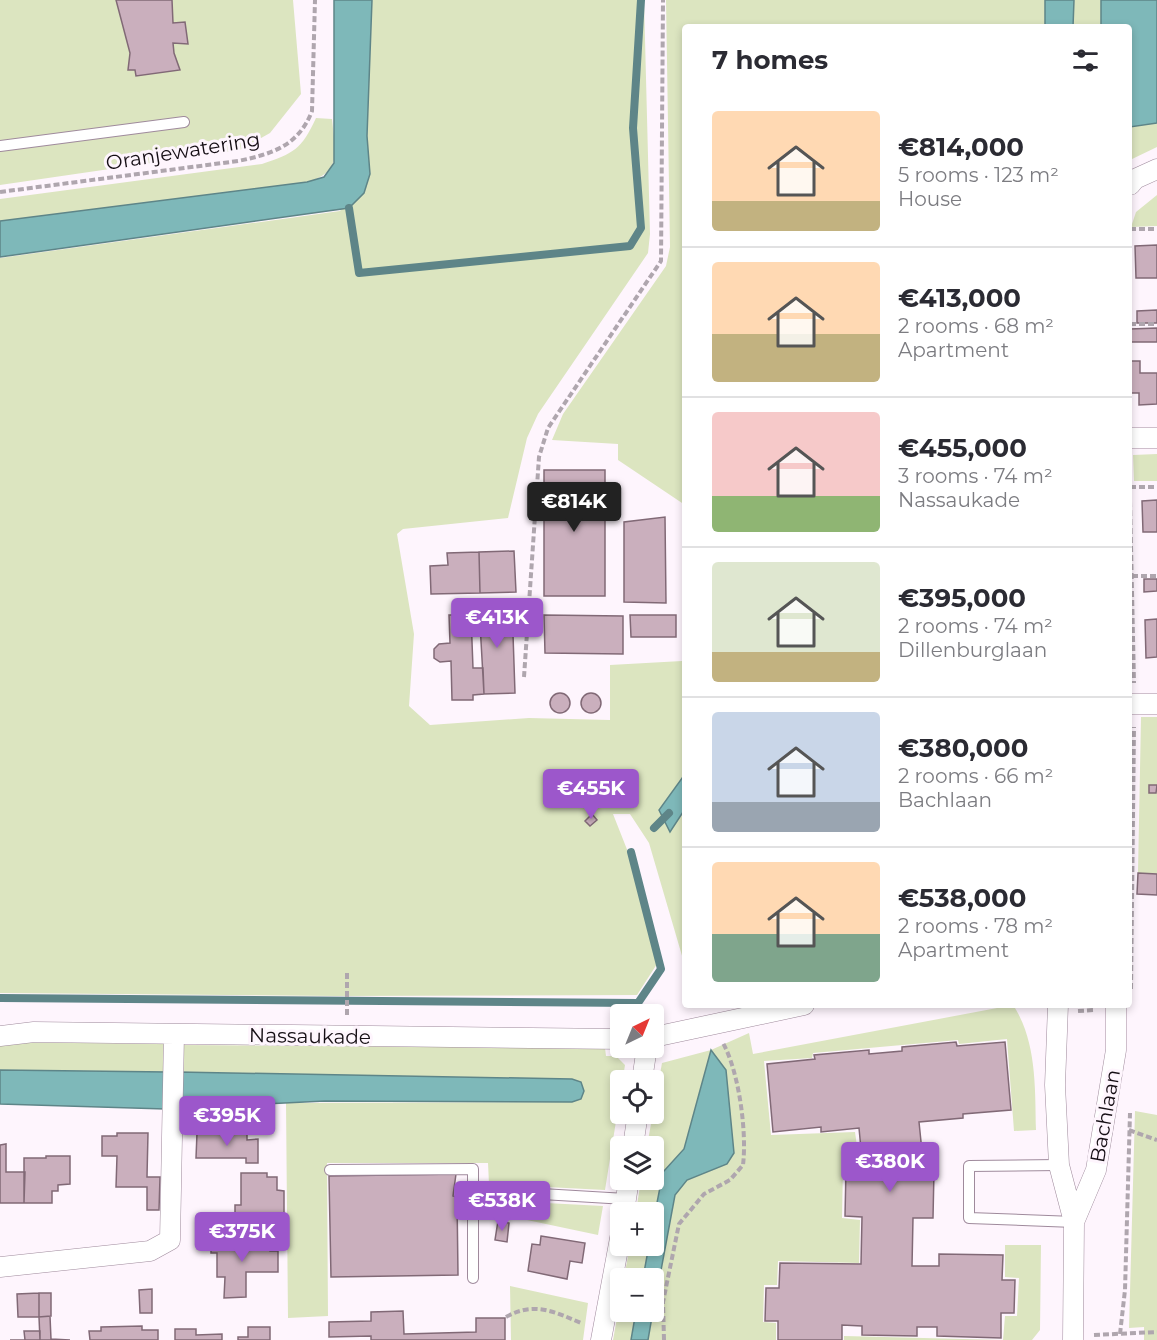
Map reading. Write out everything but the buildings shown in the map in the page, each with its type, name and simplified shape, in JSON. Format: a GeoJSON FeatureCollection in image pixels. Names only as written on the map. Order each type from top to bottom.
{"type":"FeatureCollection","features":[{"type":"Feature","properties":{"kind":"street"},"geometry":{"type":"LineString","coordinates":[[1132,183],[1157,169]]}},
{"type":"Feature","properties":{"kind":"street"},"geometry":{"type":"LineString","coordinates":[[1132,438],[1157,438]]}},
{"type":"Feature","properties":{"kind":"street"},"geometry":{"type":"LineString","coordinates":[[1132,704],[1157,704]]}},
{"type":"Feature","properties":{"kind":"street"},"geometry":{"type":"LineString","coordinates":[[664,1035],[790,1008]]}},
{"type":"Feature","properties":{"kind":"street","name":"Bachlaan"},"geometry":{"type":"LineString","coordinates":[[1058,1008],[1055,1085],[1059,1165],[1074,1222],[1073,1338]]}},
{"type":"Feature","properties":{"kind":"street","name":"Bachlaan"},"geometry":{"type":"LineString","coordinates":[[1074,1222],[1096,1170],[1106,1121],[1122,1008]]}},
{"type":"Feature","properties":{"kind":"street","name":"Nassaukade"},"geometry":{"type":"LineString","coordinates":[[0,1036],[34,1032],[610,1039]]}},
{"type":"Feature","properties":{"kind":"street"},"geometry":{"type":"LineString","coordinates":[[0,1267],[150,1251],[170,1240],[174,1034]]}},
{"type":"Feature","properties":{"kind":"street"},"geometry":{"type":"LineString","coordinates":[[603,1333],[617,1256]]}},
{"type":"Feature","properties":{"kind":"lane"},"geometry":{"type":"LineString","coordinates":[[0,146],[184,122]]}},
{"type":"Feature","properties":{"kind":"lane"},"geometry":{"type":"LineString","coordinates":[[1059,1165],[969,1166],[969,1218],[1074,1222]]}},
{"type":"Feature","properties":{"kind":"lane"},"geometry":{"type":"LineString","coordinates":[[330,1170],[473,1169],[473,1278]]}},
{"type":"Feature","properties":{"kind":"lane"},"geometry":{"type":"LineString","coordinates":[[473,1190],[610,1204]]}},
{"type":"Feature","properties":{"kind":"path","name":"Oranjewatering"},"geometry":{"type":"LineString","coordinates":[[0,192],[238,161],[266,156],[288,145],[306,126],[312,111],[315,0]]}},
{"type":"Feature","properties":{"kind":"path"},"geometry":{"type":"LineString","coordinates":[[525,677],[539,458],[548,428],[661,261],[663,0]]}},
{"type":"Feature","properties":{"kind":"path"},"geometry":{"type":"LineString","coordinates":[[1132,229],[1157,229]]}},
{"type":"Feature","properties":{"kind":"path"},"geometry":{"type":"LineString","coordinates":[[1132,324],[1157,324]]}},
{"type":"Feature","properties":{"kind":"path"},"geometry":{"type":"LineString","coordinates":[[1132,487],[1157,487]]}},
{"type":"Feature","properties":{"kind":"path"},"geometry":{"type":"LineString","coordinates":[[1132,704],[1132,576],[1157,576]]}},
{"type":"Feature","properties":{"kind":"path"},"geometry":{"type":"LineString","coordinates":[[347,972],[347,1012]]}},
{"type":"Feature","properties":{"kind":"path"},"geometry":{"type":"LineString","coordinates":[[664,1340],[663,1302],[679,1224],[704,1194],[730,1180],[743,1165],[744,1155],[734,1066],[714,1025]]}},
{"type":"Feature","properties":{"kind":"path"},"geometry":{"type":"LineString","coordinates":[[1120,1334],[1125,1290],[1130,1110]]}},
{"type":"Feature","properties":{"kind":"path"},"geometry":{"type":"LineString","coordinates":[[1106,1121],[1157,1140]]}},
{"type":"Feature","properties":{"kind":"path"},"geometry":{"type":"LineString","coordinates":[[506,1317],[525,1309],[544,1308],[561,1313],[603,1333]]}},
{"type":"Feature","properties":{"kind":"path"},"geometry":{"type":"LineString","coordinates":[[1073,1338],[1157,1332]]}},
{"type":"Feature","properties":{"kind":"path"},"geometry":{"type":"LineString","coordinates":[[1139,1333],[1139,1340]]}},
{"type":"Feature","properties":{"kind":"green space"},"geometry":{"type":"Polygon","coordinates":[[[0,0],[293,0],[301,94],[270,133],[240,150],[0,185],[0,0]]]}},
{"type":"Feature","properties":{"kind":"green space"},"geometry":{"type":"Polygon","coordinates":[[[372,0],[644,0],[650,234],[648,253],[538,414],[527,438],[508,518],[403,529],[397,534],[414,634],[409,706],[430,725],[529,718],[610,720],[610,665],[682,661],[682,778],[659,810],[670,831],[682,813],[682,956],[649,843],[630,814],[613,814],[628,852],[657,964],[637,995],[337,996],[0,993],[0,258],[340,211],[370,174],[367,136],[372,0]]]}},
{"type":"Feature","properties":{"kind":"green space"},"geometry":{"type":"Polygon","coordinates":[[[666,0],[1045,0],[1045,24],[682,24],[682,503],[618,460],[618,444],[552,440],[563,414],[666,266],[670,247],[666,0]]]}},
{"type":"Feature","properties":{"kind":"green space"},"geometry":{"type":"Polygon","coordinates":[[[1074,0],[1101,0],[1101,24],[1073,24],[1074,0]]]}},
{"type":"Feature","properties":{"kind":"green space"},"geometry":{"type":"Polygon","coordinates":[[[316,118],[332,119],[334,158],[327,172],[308,182],[0,221],[0,199],[262,164],[282,157],[301,144],[316,118]]]}},
{"type":"Feature","properties":{"kind":"green space"},"geometry":{"type":"Polygon","coordinates":[[[1157,123],[1157,147],[1132,159],[1132,127],[1157,123]]]}},
{"type":"Feature","properties":{"kind":"green space"},"geometry":{"type":"Polygon","coordinates":[[[1157,195],[1157,226],[1132,227],[1136,212],[1157,195]]]}},
{"type":"Feature","properties":{"kind":"green space"},"geometry":{"type":"Polygon","coordinates":[[[1157,454],[1157,481],[1134,481],[1133,455],[1157,454]]]}},
{"type":"Feature","properties":{"kind":"green space"},"geometry":{"type":"Polygon","coordinates":[[[1141,717],[1157,717],[1157,874],[1138,873],[1141,717]]]}},
{"type":"Feature","properties":{"kind":"green space"},"geometry":{"type":"Polygon","coordinates":[[[997,1008],[1015,1008],[1027,1034],[1031,1050],[1035,1082],[1036,1130],[1014,1131],[1007,1039],[959,1044],[958,1040],[813,1053],[812,1058],[764,1061],[771,1135],[855,1132],[860,1167],[843,1167],[842,1218],[860,1220],[859,1263],[778,1261],[777,1285],[764,1285],[763,1322],[776,1323],[776,1340],[648,1340],[651,1322],[664,1322],[664,1268],[661,1268],[675,1195],[687,1180],[727,1164],[711,1051],[684,1149],[664,1171],[664,1136],[649,1136],[651,1124],[664,1124],[662,1063],[711,1050],[749,1033],[753,1054],[997,1008]]]}},
{"type":"Feature","properties":{"kind":"green space"},"geometry":{"type":"Polygon","coordinates":[[[0,1042],[167,1044],[167,1072],[0,1070],[0,1042]]]}},
{"type":"Feature","properties":{"kind":"green space"},"geometry":{"type":"Polygon","coordinates":[[[181,1045],[605,1048],[606,1056],[618,1058],[625,1065],[624,1070],[610,1070],[610,1124],[616,1124],[614,1136],[610,1136],[610,1159],[605,1190],[489,1184],[488,1163],[327,1163],[328,1316],[288,1318],[286,1103],[572,1102],[581,1099],[584,1091],[572,1079],[178,1072],[181,1045]]]}},
{"type":"Feature","properties":{"kind":"green space"},"geometry":{"type":"Polygon","coordinates":[[[1135,1111],[1157,1115],[1157,1340],[1144,1340],[1144,1327],[1129,1328],[1135,1111]]]}},
{"type":"Feature","properties":{"kind":"green space"},"geometry":{"type":"Polygon","coordinates":[[[639,1190],[659,1190],[657,1202],[638,1202],[639,1190]]]}},
{"type":"Feature","properties":{"kind":"green space"},"geometry":{"type":"Polygon","coordinates":[[[489,1200],[603,1206],[598,1235],[489,1212],[489,1200]]]}},
{"type":"Feature","properties":{"kind":"green space"},"geometry":{"type":"Polygon","coordinates":[[[1005,1245],[1041,1245],[1040,1330],[1032,1340],[1003,1340],[1005,1316],[1017,1316],[1019,1278],[1005,1277],[1005,1245]]]}},
{"type":"Feature","properties":{"kind":"green space"},"geometry":{"type":"Polygon","coordinates":[[[628,1256],[647,1256],[645,1268],[626,1268],[628,1256]]]}},
{"type":"Feature","properties":{"kind":"green space"},"geometry":{"type":"Polygon","coordinates":[[[510,1286],[588,1303],[583,1340],[511,1340],[510,1286]]]}},
{"type":"Feature","properties":{"kind":"green space"},"geometry":{"type":"Polygon","coordinates":[[[616,1322],[634,1322],[631,1340],[613,1340],[616,1322]]]}},
{"type":"Feature","properties":{"kind":"green space"},"geometry":{"type":"Polygon","coordinates":[[[844,1336],[1003,1340],[844,1340],[844,1336]]]}},
{"type":"Feature","properties":{"kind":"water"},"geometry":{"type":"Polygon","coordinates":[[[334,0],[372,0],[367,136],[370,174],[364,193],[349,208],[0,257],[0,221],[307,182],[324,177],[334,163],[334,0]]]}},
{"type":"Feature","properties":{"kind":"water"},"geometry":{"type":"Polygon","coordinates":[[[1045,0],[1074,0],[1073,24],[1045,24],[1045,0]]]}},
{"type":"Feature","properties":{"kind":"water"},"geometry":{"type":"Polygon","coordinates":[[[1101,0],[1157,0],[1157,123],[1132,127],[1132,24],[1101,24],[1101,0]]]}},
{"type":"Feature","properties":{"kind":"water"},"geometry":{"type":"Polygon","coordinates":[[[682,778],[682,814],[670,832],[659,810],[682,778]]]}},
{"type":"Feature","properties":{"kind":"water"},"geometry":{"type":"Polygon","coordinates":[[[711,1050],[726,1070],[734,1153],[727,1164],[687,1180],[675,1195],[664,1254],[664,1202],[657,1202],[659,1190],[664,1190],[664,1171],[684,1149],[711,1050]]]}},
{"type":"Feature","properties":{"kind":"water"},"geometry":{"type":"Polygon","coordinates":[[[0,1070],[167,1072],[165,1109],[0,1104],[0,1070]]]}},
{"type":"Feature","properties":{"kind":"water"},"geometry":{"type":"Polygon","coordinates":[[[178,1072],[572,1079],[581,1082],[584,1091],[581,1099],[572,1102],[325,1101],[178,1108],[178,1072]]]}},
{"type":"Feature","properties":{"kind":"water"},"geometry":{"type":"Polygon","coordinates":[[[647,1256],[664,1256],[661,1268],[645,1268],[647,1256]]]}},
{"type":"Feature","properties":{"kind":"water"},"geometry":{"type":"Polygon","coordinates":[[[634,1322],[651,1322],[648,1340],[631,1340],[634,1322]]]}},
{"type":"Feature","properties":{"kind":"waterway"},"geometry":{"type":"LineString","coordinates":[[349,208],[359,273],[630,246],[641,228],[633,128],[641,0]]}},
{"type":"Feature","properties":{"kind":"waterway"},"geometry":{"type":"LineString","coordinates":[[654,828],[669,813]]}},
{"type":"Feature","properties":{"kind":"waterway"},"geometry":{"type":"LineString","coordinates":[[0,998],[638,1003],[661,969],[631,852]]}}]}
